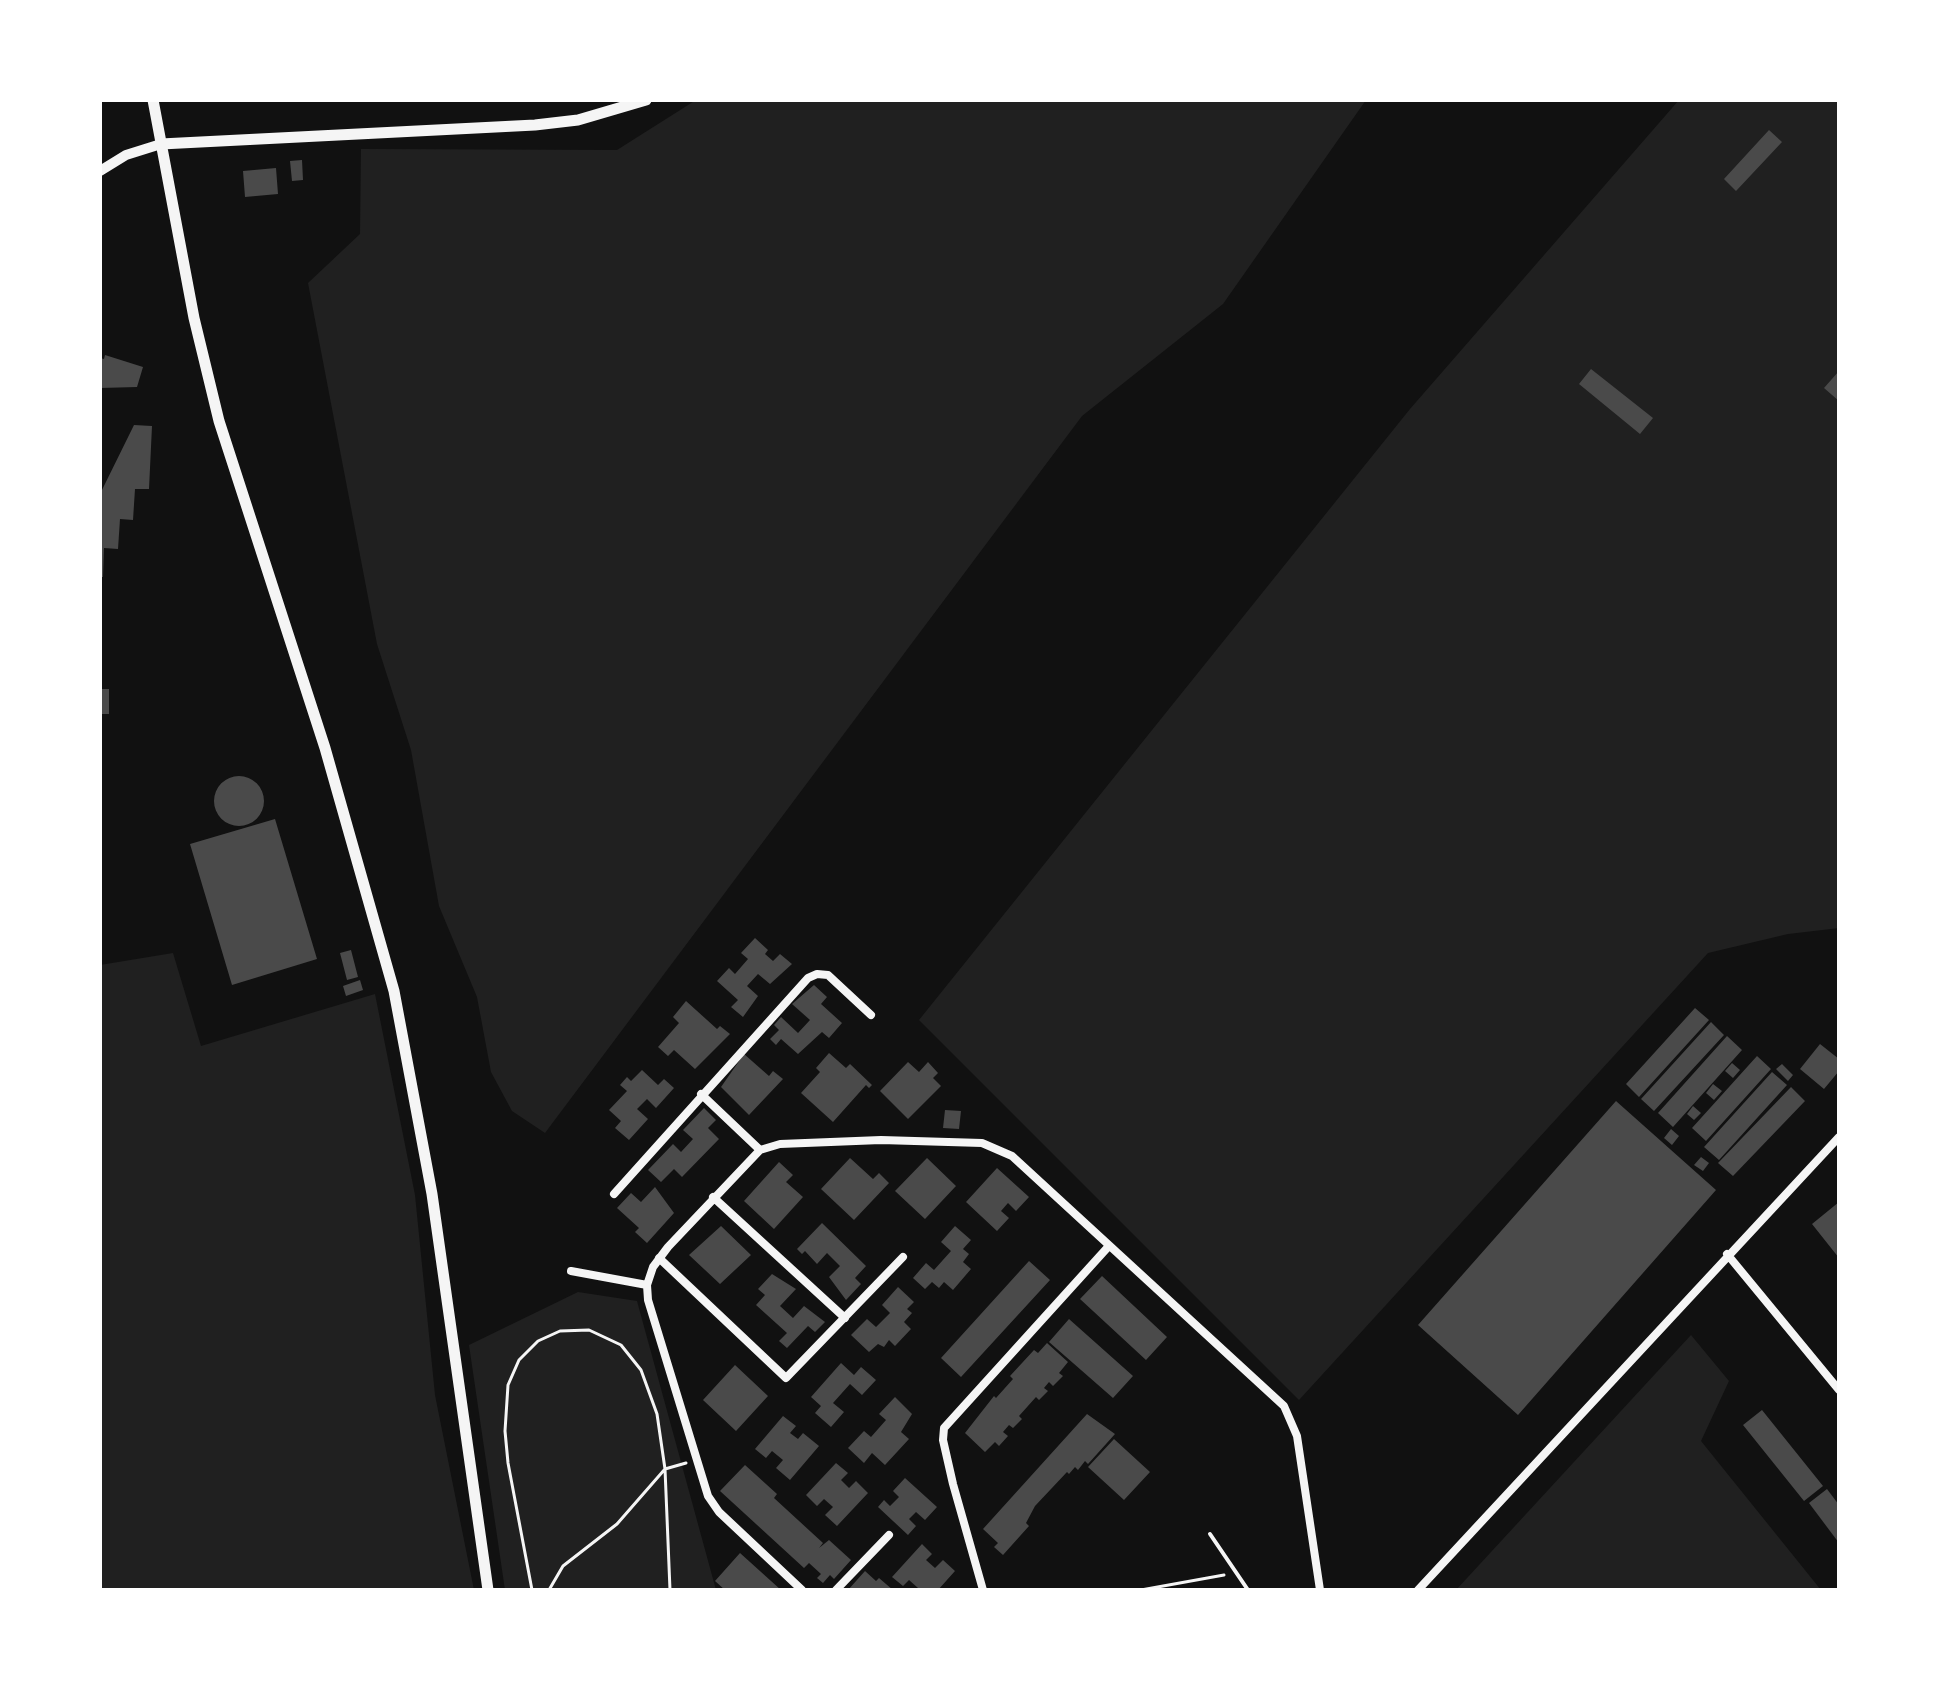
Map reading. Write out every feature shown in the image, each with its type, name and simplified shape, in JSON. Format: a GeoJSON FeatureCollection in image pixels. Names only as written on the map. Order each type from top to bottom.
{"type":"FeatureCollection","features":[{"type":"Feature","properties":{"kind":"main road"},"geometry":{"type":"LineString","coordinates":[[153,100],[199,343],[219,421],[325,748],[396,1001],[432,1194],[488,1590]]}},
{"type":"Feature","properties":{"kind":"main road"},"geometry":{"type":"LineString","coordinates":[[161,144],[535,125],[578,120],[646,100]]}},
{"type":"Feature","properties":{"kind":"street"},"geometry":{"type":"LineString","coordinates":[[100,171],[126,155],[161,144]]}},
{"type":"Feature","properties":{"kind":"street"},"geometry":{"type":"LineString","coordinates":[[614,1194],[701,1094],[812,976],[828,975],[871,1015]]}},
{"type":"Feature","properties":{"kind":"street"},"geometry":{"type":"LineString","coordinates":[[701,1094],[760,1150]]}},
{"type":"Feature","properties":{"kind":"street"},"geometry":{"type":"LineString","coordinates":[[1418,1590],[1839,1137]]}},
{"type":"Feature","properties":{"kind":"street"},"geometry":{"type":"LineString","coordinates":[[802,1590],[719,1512],[705,1489],[648,1300],[647,1285],[659,1258],[760,1150],[780,1144],[881,1140],[990,1145],[1016,1159],[1284,1406],[1297,1436],[1320,1590]]}},
{"type":"Feature","properties":{"kind":"street"},"geometry":{"type":"LineString","coordinates":[[713,1197],[845,1318]]}},
{"type":"Feature","properties":{"kind":"street"},"geometry":{"type":"LineString","coordinates":[[983,1590],[953,1484],[943,1440],[944,1428],[1108,1247]]}},
{"type":"Feature","properties":{"kind":"street"},"geometry":{"type":"LineString","coordinates":[[1727,1254],[1839,1390]]}},
{"type":"Feature","properties":{"kind":"street"},"geometry":{"type":"LineString","coordinates":[[659,1258],[786,1378],[903,1257]]}},
{"type":"Feature","properties":{"kind":"street"},"geometry":{"type":"LineString","coordinates":[[571,1271],[647,1285]]}},
{"type":"Feature","properties":{"kind":"street"},"geometry":{"type":"LineString","coordinates":[[836,1590],[889,1535]]}},
{"type":"Feature","properties":{"kind":"lane"},"geometry":{"type":"LineString","coordinates":[[1210,1534],[1248,1590]]}},
{"type":"Feature","properties":{"kind":"path"},"geometry":{"type":"LineString","coordinates":[[532,1590],[508,1463],[505,1420],[508,1385],[519,1360],[538,1341],[560,1331],[589,1330],[621,1345],[641,1370],[657,1414],[665,1469],[670,1590]]}},
{"type":"Feature","properties":{"kind":"path"},"geometry":{"type":"LineString","coordinates":[[549,1590],[563,1566],[617,1524],[665,1469],[695,1460]]}},
{"type":"Feature","properties":{"kind":"path"},"geometry":{"type":"LineString","coordinates":[[1141,1590],[1237,1573]]}},
{"type":"Feature","properties":{"kind":"shaded area"},"geometry":{"type":"Polygon","coordinates":[[[696,100],[1366,100],[1223,304],[1082,416],[545,1133],[512,1111],[491,1072],[477,997],[439,906],[411,750],[377,644],[308,283],[360,234],[361,149],[617,150],[696,100]]]}},
{"type":"Feature","properties":{"kind":"shaded area"},"geometry":{"type":"Polygon","coordinates":[[[1679,100],[1839,100],[1839,928],[1788,934],[1708,953],[1299,1400],[919,1020],[1410,409],[1679,100]]]}},
{"type":"Feature","properties":{"kind":"shaded area"},"geometry":{"type":"Polygon","coordinates":[[[173,953],[201,1046],[375,994],[415,1195],[435,1395],[474,1590],[100,1590],[100,965],[173,953]]]}},
{"type":"Feature","properties":{"kind":"shaded area"},"geometry":{"type":"Polygon","coordinates":[[[578,1292],[637,1301],[716,1590],[505,1590],[469,1345],[578,1292]]]}},
{"type":"Feature","properties":{"kind":"shaded area"},"geometry":{"type":"Polygon","coordinates":[[[1691,1335],[1729,1381],[1701,1441],[1821,1590],[1456,1590],[1691,1335]]]}},
{"type":"Feature","properties":{"kind":"building"},"geometry":{"type":"Polygon","coordinates":[[[1769,130],[1782,142],[1736,191],[1724,179],[1769,130]]]}},
{"type":"Feature","properties":{"kind":"building"},"geometry":{"type":"Polygon","coordinates":[[[302,160],[303,180],[292,181],[290,161],[302,160]]]}},
{"type":"Feature","properties":{"kind":"building"},"geometry":{"type":"Polygon","coordinates":[[[276,168],[278,194],[245,197],[243,171],[276,168]]]}},
{"type":"Feature","properties":{"kind":"building"},"geometry":{"type":"Polygon","coordinates":[[[105,355],[143,367],[137,387],[100,388],[100,358],[104,359],[105,355]]]}},
{"type":"Feature","properties":{"kind":"building"},"geometry":{"type":"Polygon","coordinates":[[[1591,369],[1653,418],[1640,434],[1579,384],[1591,369]]]}},
{"type":"Feature","properties":{"kind":"building"},"geometry":{"type":"Polygon","coordinates":[[[1839,371],[1839,401],[1824,388],[1839,371]]]}},
{"type":"Feature","properties":{"kind":"building"},"geometry":{"type":"Polygon","coordinates":[[[134,425],[152,426],[149,489],[135,489],[133,520],[120,519],[118,549],[104,548],[103,577],[100,577],[100,494],[134,425]]]}},
{"type":"Feature","properties":{"kind":"building"},"geometry":{"type":"Polygon","coordinates":[[[100,689],[109,689],[109,714],[100,714],[100,689]]]}},
{"type":"Feature","properties":{"kind":"building"},"geometry":{"type":"Polygon","coordinates":[[[239,776],[257,783],[264,801],[257,819],[239,826],[221,819],[214,801],[221,783],[239,776]]]}},
{"type":"Feature","properties":{"kind":"building"},"geometry":{"type":"Polygon","coordinates":[[[275,819],[317,959],[232,985],[190,844],[275,819]]]}},
{"type":"Feature","properties":{"kind":"building"},"geometry":{"type":"Polygon","coordinates":[[[755,938],[768,950],[765,954],[773,961],[780,954],[792,964],[770,984],[758,974],[747,986],[758,996],[743,1017],[731,1007],[738,1000],[717,981],[729,968],[735,974],[748,959],[741,953],[755,938]]]}},
{"type":"Feature","properties":{"kind":"building"},"geometry":{"type":"Polygon","coordinates":[[[351,950],[358,977],[347,980],[340,953],[351,950]]]}},
{"type":"Feature","properties":{"kind":"building"},"geometry":{"type":"Polygon","coordinates":[[[360,980],[363,990],[346,996],[343,986],[360,980]]]}},
{"type":"Feature","properties":{"kind":"building"},"geometry":{"type":"Polygon","coordinates":[[[814,985],[827,997],[821,1004],[842,1023],[829,1038],[822,1032],[798,1054],[781,1039],[776,1045],[770,1039],[779,1030],[774,1025],[781,1017],[798,1033],[810,1020],[792,1004],[814,985]]]}},
{"type":"Feature","properties":{"kind":"building"},"geometry":{"type":"Polygon","coordinates":[[[686,1001],[717,1029],[720,1026],[730,1034],[695,1069],[674,1050],[668,1056],[658,1047],[679,1023],[673,1017],[686,1001]]]}},
{"type":"Feature","properties":{"kind":"building"},"geometry":{"type":"Polygon","coordinates":[[[1695,1008],[1709,1020],[1639,1097],[1626,1084],[1695,1008]]]}},
{"type":"Feature","properties":{"kind":"building"},"geometry":{"type":"Polygon","coordinates":[[[1711,1022],[1724,1035],[1654,1111],[1641,1099],[1711,1022]]]}},
{"type":"Feature","properties":{"kind":"building"},"geometry":{"type":"Polygon","coordinates":[[[1727,1036],[1742,1050],[1673,1127],[1658,1113],[1727,1036]]]}},
{"type":"Feature","properties":{"kind":"building"},"geometry":{"type":"Polygon","coordinates":[[[1820,1044],[1839,1059],[1839,1071],[1824,1089],[1800,1069],[1820,1044]]]}},
{"type":"Feature","properties":{"kind":"building"},"geometry":{"type":"Polygon","coordinates":[[[829,1053],[846,1068],[850,1064],[872,1085],[869,1088],[866,1085],[833,1122],[801,1093],[820,1072],[816,1068],[829,1053]]]}},
{"type":"Feature","properties":{"kind":"building"},"geometry":{"type":"Polygon","coordinates":[[[744,1054],[769,1076],[773,1071],[783,1079],[749,1115],[721,1087],[744,1054]]]}},
{"type":"Feature","properties":{"kind":"building"},"geometry":{"type":"Polygon","coordinates":[[[1757,1056],[1771,1069],[1706,1141],[1692,1128],[1757,1056]]]}},
{"type":"Feature","properties":{"kind":"building"},"geometry":{"type":"Polygon","coordinates":[[[908,1062],[919,1072],[928,1062],[938,1073],[933,1078],[941,1086],[908,1119],[880,1091],[908,1062]]]}},
{"type":"Feature","properties":{"kind":"building"},"geometry":{"type":"Polygon","coordinates":[[[1732,1063],[1740,1070],[1733,1078],[1725,1071],[1732,1063]]]}},
{"type":"Feature","properties":{"kind":"building"},"geometry":{"type":"Polygon","coordinates":[[[1782,1064],[1793,1075],[1788,1081],[1776,1069],[1782,1064]]]}},
{"type":"Feature","properties":{"kind":"building"},"geometry":{"type":"Polygon","coordinates":[[[642,1070],[658,1085],[664,1079],[674,1088],[656,1108],[647,1099],[637,1109],[648,1119],[629,1140],[615,1128],[621,1121],[609,1110],[627,1091],[620,1085],[627,1077],[631,1081],[642,1070]]]}},
{"type":"Feature","properties":{"kind":"building"},"geometry":{"type":"Polygon","coordinates":[[[1772,1072],[1787,1085],[1719,1160],[1704,1147],[1772,1072]]]}},
{"type":"Feature","properties":{"kind":"building"},"geometry":{"type":"Polygon","coordinates":[[[1713,1084],[1722,1091],[1714,1100],[1706,1093],[1713,1084]]]}},
{"type":"Feature","properties":{"kind":"building"},"geometry":{"type":"Polygon","coordinates":[[[1791,1087],[1805,1101],[1733,1176],[1718,1163],[1791,1087]]]}},
{"type":"Feature","properties":{"kind":"building"},"geometry":{"type":"Polygon","coordinates":[[[1616,1101],[1716,1190],[1518,1415],[1418,1325],[1616,1101]]]}},
{"type":"Feature","properties":{"kind":"building"},"geometry":{"type":"Polygon","coordinates":[[[1693,1106],[1701,1113],[1694,1120],[1687,1114],[1693,1106]]]}},
{"type":"Feature","properties":{"kind":"building"},"geometry":{"type":"Polygon","coordinates":[[[704,1108],[716,1120],[708,1128],[719,1139],[682,1177],[674,1169],[661,1182],[648,1170],[673,1144],[681,1152],[693,1139],[683,1130],[704,1108]]]}},
{"type":"Feature","properties":{"kind":"building"},"geometry":{"type":"Polygon","coordinates":[[[945,1110],[961,1111],[959,1129],[943,1128],[945,1110]]]}},
{"type":"Feature","properties":{"kind":"building"},"geometry":{"type":"Polygon","coordinates":[[[1671,1129],[1679,1136],[1672,1145],[1664,1138],[1671,1129]]]}},
{"type":"Feature","properties":{"kind":"building"},"geometry":{"type":"Polygon","coordinates":[[[1701,1157],[1709,1163],[1703,1171],[1694,1165],[1701,1157]]]}},
{"type":"Feature","properties":{"kind":"building"},"geometry":{"type":"Polygon","coordinates":[[[850,1158],[873,1179],[879,1173],[889,1183],[854,1220],[821,1189],[850,1158]]]}},
{"type":"Feature","properties":{"kind":"building"},"geometry":{"type":"Polygon","coordinates":[[[927,1158],[956,1186],[925,1219],[895,1191],[927,1158]]]}},
{"type":"Feature","properties":{"kind":"building"},"geometry":{"type":"Polygon","coordinates":[[[779,1162],[793,1175],[786,1182],[803,1197],[774,1229],[744,1201],[779,1162]]]}},
{"type":"Feature","properties":{"kind":"building"},"geometry":{"type":"Polygon","coordinates":[[[997,1168],[1029,1197],[1016,1211],[1008,1203],[1001,1211],[1009,1218],[997,1231],[966,1202],[997,1168]]]}},
{"type":"Feature","properties":{"kind":"building"},"geometry":{"type":"Polygon","coordinates":[[[655,1187],[674,1213],[647,1243],[635,1232],[639,1228],[617,1208],[631,1193],[641,1202],[655,1187]]]}},
{"type":"Feature","properties":{"kind":"building"},"geometry":{"type":"Polygon","coordinates":[[[1839,1202],[1839,1258],[1812,1224],[1839,1202]]]}},
{"type":"Feature","properties":{"kind":"building"},"geometry":{"type":"Polygon","coordinates":[[[822,1223],[866,1266],[855,1278],[861,1284],[846,1300],[829,1277],[840,1266],[827,1253],[817,1264],[805,1251],[802,1254],[797,1249],[822,1223]]]}},
{"type":"Feature","properties":{"kind":"building"},"geometry":{"type":"Polygon","coordinates":[[[721,1226],[751,1255],[720,1284],[689,1255],[721,1226]]]}},
{"type":"Feature","properties":{"kind":"building"},"geometry":{"type":"Polygon","coordinates":[[[955,1226],[971,1240],[963,1249],[969,1254],[963,1262],[971,1269],[953,1290],[944,1282],[939,1288],[932,1282],[925,1289],[913,1278],[926,1263],[934,1270],[951,1251],[941,1242],[955,1226]]]}},
{"type":"Feature","properties":{"kind":"building"},"geometry":{"type":"Polygon","coordinates":[[[1029,1261],[1050,1280],[961,1377],[941,1358],[1029,1261]]]}},
{"type":"Feature","properties":{"kind":"building"},"geometry":{"type":"Polygon","coordinates":[[[772,1274],[796,1289],[780,1306],[793,1318],[804,1306],[825,1322],[815,1332],[808,1326],[787,1348],[779,1341],[787,1333],[756,1305],[765,1295],[758,1289],[772,1274]]]}},
{"type":"Feature","properties":{"kind":"building"},"geometry":{"type":"Polygon","coordinates":[[[1102,1276],[1167,1337],[1146,1360],[1080,1299],[1102,1276]]]}},
{"type":"Feature","properties":{"kind":"building"},"geometry":{"type":"Polygon","coordinates":[[[898,1287],[914,1302],[907,1309],[912,1313],[904,1322],[911,1329],[895,1346],[889,1340],[884,1347],[878,1344],[869,1352],[851,1335],[867,1319],[876,1327],[890,1313],[882,1305],[898,1287]]]}},
{"type":"Feature","properties":{"kind":"building"},"geometry":{"type":"Polygon","coordinates":[[[1069,1319],[1133,1376],[1113,1398],[1049,1342],[1069,1319]]]}},
{"type":"Feature","properties":{"kind":"building"},"geometry":{"type":"Polygon","coordinates":[[[1047,1343],[1068,1362],[1059,1373],[1063,1376],[1053,1386],[1049,1382],[1044,1388],[1048,1391],[1039,1400],[1036,1397],[1019,1416],[1022,1419],[1013,1428],[1009,1425],[1003,1432],[1008,1436],[999,1446],[995,1442],[985,1452],[965,1433],[994,1396],[996,1398],[1013,1379],[1010,1376],[1034,1350],[1038,1353],[1047,1343]]]}},
{"type":"Feature","properties":{"kind":"building"},"geometry":{"type":"Polygon","coordinates":[[[841,1363],[854,1375],[861,1367],[876,1380],[862,1395],[850,1384],[833,1403],[844,1412],[831,1427],[815,1413],[821,1406],[811,1397],[841,1363]]]}},
{"type":"Feature","properties":{"kind":"building"},"geometry":{"type":"Polygon","coordinates":[[[735,1365],[768,1396],[736,1431],[703,1400],[735,1365]]]}},
{"type":"Feature","properties":{"kind":"building"},"geometry":{"type":"Polygon","coordinates":[[[895,1397],[912,1414],[901,1432],[909,1439],[885,1465],[872,1453],[864,1463],[848,1448],[864,1431],[871,1437],[886,1420],[879,1414],[895,1397]]]}},
{"type":"Feature","properties":{"kind":"building"},"geometry":{"type":"Polygon","coordinates":[[[1762,1410],[1823,1486],[1804,1501],[1743,1425],[1762,1410]]]}},
{"type":"Feature","properties":{"kind":"building"},"geometry":{"type":"Polygon","coordinates":[[[1087,1414],[1115,1434],[1088,1464],[1085,1461],[1078,1470],[1075,1467],[1069,1474],[1067,1472],[1035,1506],[1026,1523],[1029,1526],[1003,1555],[994,1547],[998,1543],[983,1529],[1087,1414]]]}},
{"type":"Feature","properties":{"kind":"building"},"geometry":{"type":"Polygon","coordinates":[[[783,1416],[796,1426],[790,1433],[798,1439],[803,1433],[819,1446],[790,1480],[776,1468],[783,1460],[772,1451],[766,1458],[755,1449],[783,1416]]]}},
{"type":"Feature","properties":{"kind":"building"},"geometry":{"type":"Polygon","coordinates":[[[1114,1439],[1150,1472],[1124,1500],[1088,1467],[1114,1439]]]}},
{"type":"Feature","properties":{"kind":"building"},"geometry":{"type":"Polygon","coordinates":[[[836,1463],[848,1473],[841,1480],[849,1488],[856,1481],[868,1493],[837,1526],[825,1515],[833,1507],[824,1499],[817,1506],[806,1495],[836,1463]]]}},
{"type":"Feature","properties":{"kind":"building"},"geometry":{"type":"Polygon","coordinates":[[[745,1465],[777,1494],[774,1498],[823,1543],[819,1548],[829,1540],[851,1560],[834,1579],[830,1575],[823,1583],[817,1578],[821,1574],[809,1563],[804,1568],[720,1491],[745,1465]]]}},
{"type":"Feature","properties":{"kind":"building"},"geometry":{"type":"Polygon","coordinates":[[[905,1478],[937,1507],[925,1520],[916,1512],[909,1519],[916,1526],[908,1535],[878,1507],[884,1500],[890,1506],[899,1497],[893,1491],[905,1478]]]}},
{"type":"Feature","properties":{"kind":"building"},"geometry":{"type":"Polygon","coordinates":[[[1827,1489],[1839,1505],[1839,1543],[1809,1503],[1827,1489]]]}},
{"type":"Feature","properties":{"kind":"building"},"geometry":{"type":"Polygon","coordinates":[[[922,1544],[932,1554],[926,1560],[935,1568],[943,1560],[955,1571],[938,1590],[916,1590],[918,1588],[909,1580],[903,1586],[892,1577],[922,1544]]]}},
{"type":"Feature","properties":{"kind":"building"},"geometry":{"type":"Polygon","coordinates":[[[740,1553],[781,1590],[725,1590],[715,1581],[740,1553]]]}},
{"type":"Feature","properties":{"kind":"building"},"geometry":{"type":"Polygon","coordinates":[[[865,1571],[876,1581],[879,1578],[893,1590],[848,1590],[865,1571]]]}}]}
